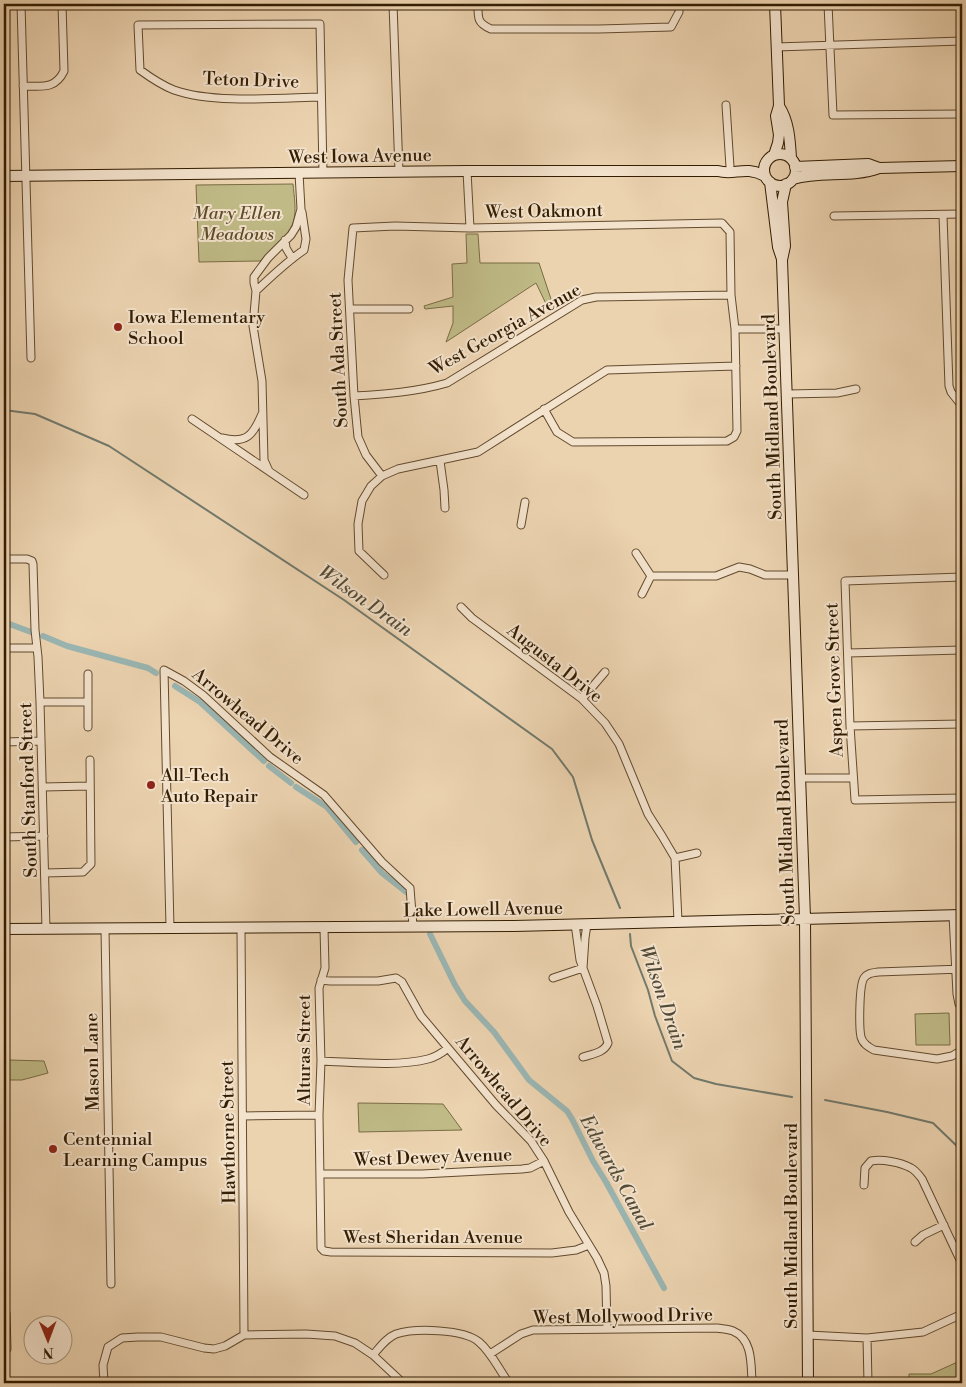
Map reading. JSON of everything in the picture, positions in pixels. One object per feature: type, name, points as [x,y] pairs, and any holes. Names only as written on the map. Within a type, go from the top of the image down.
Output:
[{"type":"main road","points":[[775,4],[779,106],[776,116],[779,135],[778,143],[764,167],[767,179],[780,186],[805,175],[868,172],[879,168],[962,166]]},
{"type":"main road","points":[[779,106],[784,114],[790,140],[793,163],[790,181]]},
{"type":"main road","points":[[770,159],[784,154],[793,163],[868,164],[879,168]]},
{"type":"main road","name":"West Iowa Avenue","points":[[718,171],[724,167],[770,159]]},
{"type":"main road","name":"West Iowa Avenue","points":[[4,176],[467,171],[718,171],[724,173],[746,170],[756,171],[767,179]]},
{"type":"main road","name":"South Midland Boulevard","points":[[767,179],[778,247],[782,260]]},
{"type":"main road","name":"South Midland Boulevard","points":[[790,181],[782,202],[785,246],[782,260],[805,918],[808,1383]]},
{"type":"main road","name":"Lake Lowell Avenue","points":[[4,929],[324,928],[959,915]]},
{"type":"street","points":[[20,4],[31,358]]},
{"type":"street","points":[[23,86],[50,86],[60,80],[64,72],[62,4]]},
{"type":"street","points":[[393,4],[399,172]]},
{"type":"street","points":[[478,4],[478,19],[483,26],[491,29],[599,29],[671,27],[679,12],[679,4]]},
{"type":"street","points":[[828,4],[833,115],[962,114]]},
{"type":"street","name":"Teton Drive","points":[[320,24],[321,97],[212,97],[175,90],[156,82],[140,70],[138,25],[320,24]]},
{"type":"street","points":[[776,47],[962,41]]},
{"type":"street","points":[[321,97],[323,173]]},
{"type":"street","points":[[726,105],[730,167]]},
{"type":"street","points":[[467,171],[470,228]]},
{"type":"street","points":[[256,291],[272,274],[306,247],[299,173]]},
{"type":"street","points":[[269,471],[264,460],[262,381],[254,326],[256,291],[254,277],[268,258],[296,227],[301,209]]},
{"type":"street","points":[[834,216],[962,214]]},
{"type":"street","points":[[943,215],[949,386],[951,392],[962,406]]},
{"type":"street","name":"West Oakmont","points":[[352,242],[353,228],[395,226],[470,228],[722,223],[730,232],[731,247],[730,295],[735,329],[736,366],[737,431],[734,437],[727,441],[573,442],[557,432],[544,409]]},
{"type":"street","points":[[285,240],[286,248],[292,258]]},
{"type":"street","name":"South Ada Street","points":[[352,242],[348,280],[358,437],[366,455],[382,476]]},
{"type":"street","name":"West Georgia Avenue","points":[[354,396],[400,393],[447,383],[582,300],[596,297],[730,295]]},
{"type":"street","points":[[350,309],[409,309]]},
{"type":"street","points":[[735,329],[785,329]]},
{"type":"street","points":[[384,575],[359,551],[358,524],[362,501],[371,486],[382,476],[398,469],[478,452],[606,370],[736,366]]},
{"type":"street","points":[[788,394],[837,392],[856,389]]},
{"type":"street","points":[[217,437],[243,440],[254,430],[263,410]]},
{"type":"street","points":[[192,419],[304,495]]},
{"type":"street","points":[[440,461],[445,508]]},
{"type":"street","points":[[521,524],[525,502]]},
{"type":"street","points":[[636,553],[650,576]]},
{"type":"street","name":"South Stanford Street","points":[[4,559],[27,559],[32,561],[42,741],[46,929]]},
{"type":"street","points":[[650,576],[716,576],[739,568],[750,569],[766,575],[793,574]]},
{"type":"street","points":[[642,594],[650,576]]},
{"type":"street","name":"Aspen Grove Street","points":[[962,577],[845,581],[850,726],[855,800],[962,798]]},
{"type":"street","name":"Augusta Drive","points":[[461,607],[472,618],[582,698],[605,723],[619,744],[648,814],[674,858],[678,921]]},
{"type":"street","points":[[4,648],[37,648]]},
{"type":"street","points":[[848,653],[962,650]]},
{"type":"street","name":"Arrowhead Drive","points":[[170,928],[164,670],[184,681],[203,695],[270,757],[316,789],[333,804],[382,862],[410,888],[413,926]]},
{"type":"street","points":[[582,698],[605,672]]},
{"type":"street","points":[[88,674],[88,727]]},
{"type":"street","points":[[40,702],[88,702]]},
{"type":"street","points":[[850,726],[962,724]]},
{"type":"street","points":[[4,742],[42,741]]},
{"type":"street","points":[[45,873],[83,872],[91,864],[90,760]]},
{"type":"street","name":"Aspen Grove Street","points":[[800,778],[854,778]]},
{"type":"street","points":[[43,787],[90,786]]},
{"type":"street","points":[[4,837],[44,836]]},
{"type":"street","points":[[674,858],[697,853]]},
{"type":"street","points":[[959,915],[957,994],[962,1009]]},
{"type":"street","points":[[575,924],[580,960],[597,1006],[608,1044],[602,1051],[583,1057]]},
{"type":"street","points":[[583,968],[587,924]]},
{"type":"street","name":"Alturas Street","points":[[320,1174],[319,1116],[321,1061],[319,988],[325,968],[324,928]]},
{"type":"street","name":"Mason Lane","points":[[105,929],[111,1284]]},
{"type":"street","name":"Hawthorne Street","points":[[241,929],[244,1335]]},
{"type":"street","points":[[553,978],[583,968]]},
{"type":"street","points":[[959,969],[870,973],[864,977],[860,989],[861,1036],[868,1047],[874,1050],[936,1059],[952,1056],[962,1050]]},
{"type":"street","name":"Arrowhead Drive","points":[[321,980],[367,981],[396,978],[402,982],[421,1016],[496,1105],[532,1141],[544,1161],[569,1212],[598,1258],[604,1273],[607,1329]]},
{"type":"street","points":[[321,1061],[408,1062],[427,1060],[438,1056],[448,1048]]},
{"type":"street","points":[[243,1116],[319,1116]]},
{"type":"street","points":[[864,1185],[865,1168],[871,1161],[876,1160],[900,1164],[912,1168],[922,1179],[962,1264]]},
{"type":"street","name":"West Dewey Avenue","points":[[320,1174],[422,1174],[522,1169],[530,1168],[544,1161]]},
{"type":"street","name":"West Sheridan Avenue","points":[[320,1174],[321,1248],[324,1251],[567,1252],[589,1245]]},
{"type":"street","points":[[915,1242],[923,1235],[944,1225]]},
{"type":"street","points":[[6,1312],[5,1349],[15,1349]]},
{"type":"street","points":[[808,1335],[867,1338],[923,1332],[962,1314]]},
{"type":"street","name":"West Mollywood Drive","points":[[490,1354],[521,1334],[533,1330],[717,1328],[733,1331],[742,1337],[751,1358],[752,1383]]},
{"type":"street","points":[[373,1355],[384,1341],[396,1334],[431,1331],[467,1334],[479,1342],[490,1354],[509,1383]]},
{"type":"street","points":[[104,1383],[103,1366],[105,1355],[110,1345],[122,1338],[160,1337],[214,1349],[224,1346],[244,1335],[306,1334],[335,1336],[355,1343],[373,1355],[403,1383]]},
{"type":"street","points":[[867,1338],[868,1383]]},
{"type":"green space","name":"Mary Ellen Meadows","points":[[293,184],[295,209],[291,228],[283,239],[260,261],[199,262],[196,185]]},
{"type":"green space","points":[[466,234],[478,234],[480,263],[539,263],[554,308],[549,310],[536,283],[446,342],[453,323],[453,306],[425,309],[424,306],[453,297],[452,264],[467,263]]},
{"type":"green space","points":[[949,1013],[950,1045],[916,1045],[915,1014]]},
{"type":"green space","points":[[9,1060],[44,1061],[48,1073],[22,1080],[9,1080]]},
{"type":"green space","points":[[358,1103],[443,1104],[462,1130],[359,1132]]},
{"type":"green space","points":[[962,1360],[962,1383],[909,1383],[909,1374],[931,1374]]},
{"type":"waterway","name":"Wilson Drain","points":[[4,410],[35,414],[109,446],[344,600],[552,749],[573,777],[592,840],[620,908]]},
{"type":"waterway","name":"Edwards Canal","points":[[4,622],[31,632]]},
{"type":"waterway","name":"Edwards Canal","points":[[43,636],[67,646],[148,668],[156,673]]},
{"type":"waterway","name":"Edwards Canal","points":[[175,686],[200,702],[264,761]]},
{"type":"waterway","name":"Edwards Canal","points":[[269,766],[291,783]]},
{"type":"waterway","name":"Edwards Canal","points":[[296,787],[327,807],[356,842]]},
{"type":"waterway","name":"Edwards Canal","points":[[362,850],[382,873],[406,892]]},
{"type":"waterway","name":"Edwards Canal","points":[[418,909],[421,915]]},
{"type":"waterway","name":"Edwards Canal","points":[[430,934],[465,1001],[494,1032],[529,1080],[567,1111],[664,1288]]},
{"type":"waterway","name":"Wilson Drain","points":[[630,934],[631,946],[672,1061],[694,1078],[716,1084],[792,1097]]},
{"type":"waterway","name":"Wilson Drain","points":[[825,1100],[933,1123],[962,1151]]},
{"type":"place","name":"Iowa Elementary School","points":[[118,327]]},
{"type":"place","name":"All-Tech Auto Repair","points":[[151,785]]},
{"type":"place","name":"Centennial Learning Campus","points":[[53,1149]]}]
